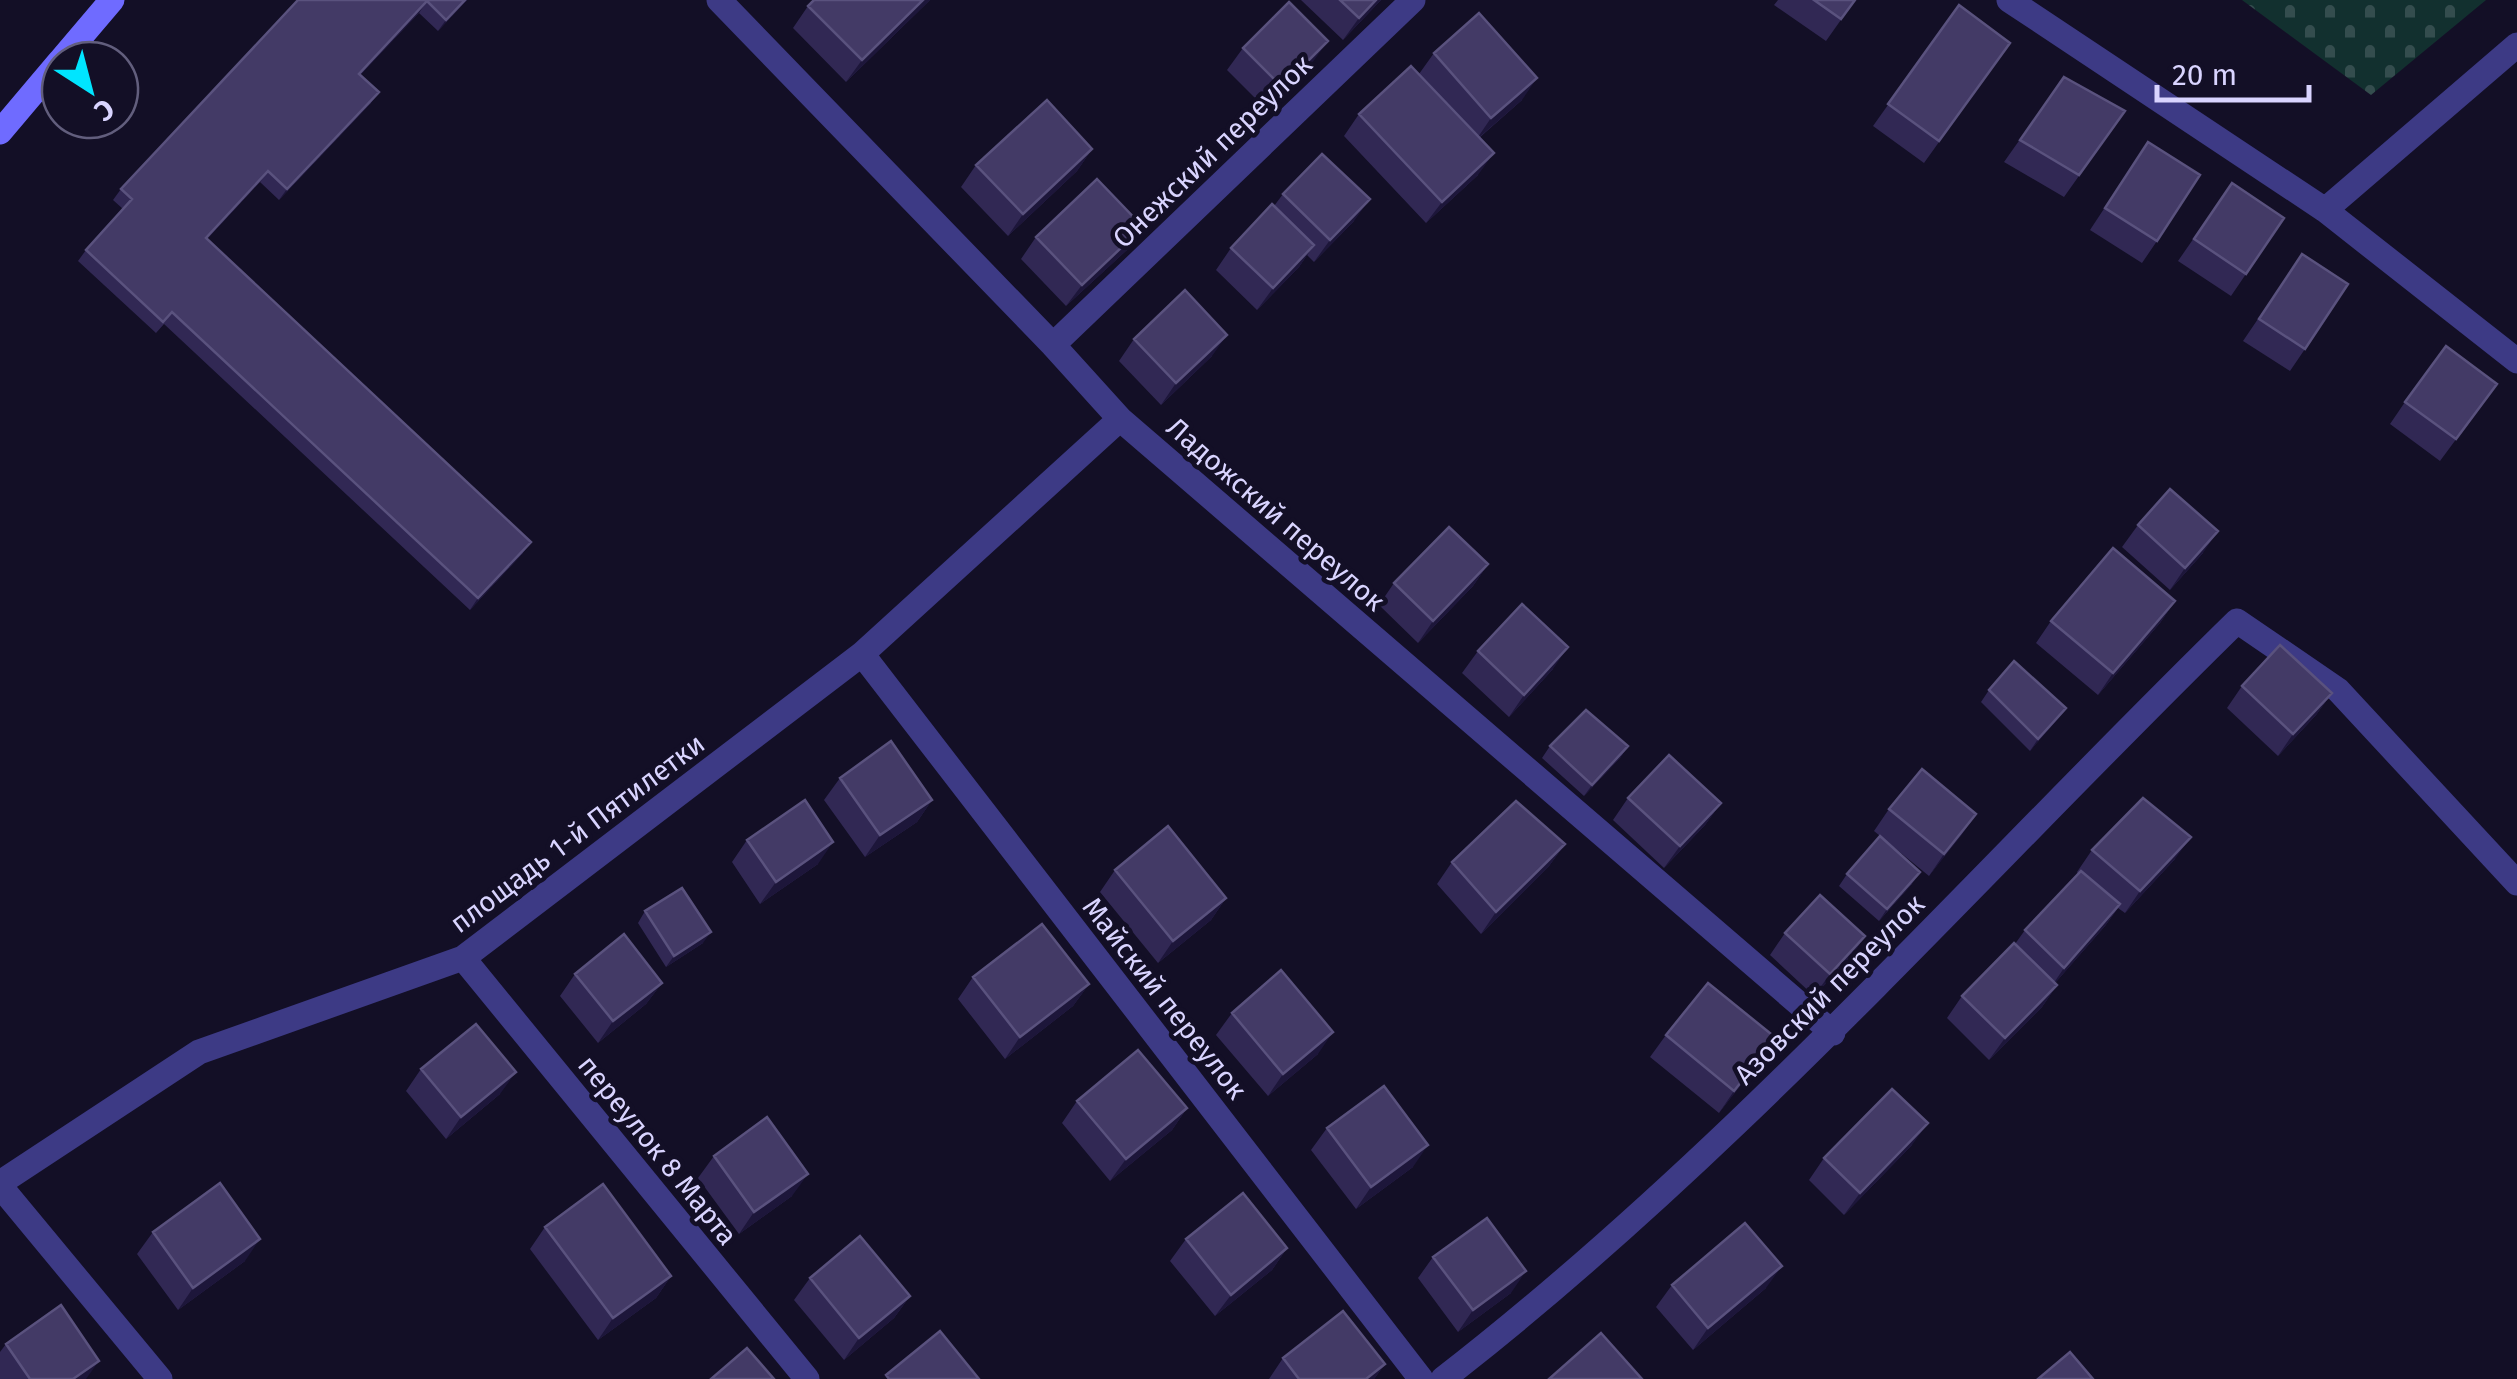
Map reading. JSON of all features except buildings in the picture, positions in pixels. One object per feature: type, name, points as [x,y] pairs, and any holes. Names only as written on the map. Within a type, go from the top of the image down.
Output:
[{"type":"main road","points":[[77,40],[112,0]]},
{"type":"main road","points":[[0,132],[40,84]]},
{"type":"street","name":"Ладожский переулок","points":[[719,0],[1120,419],[1833,1033]]},
{"type":"street","name":"Онежский переулок","points":[[1053,345],[1413,0]]},
{"type":"street","points":[[2009,0],[2326,210],[2517,361]]},
{"type":"street","points":[[2326,210],[2517,45]]},
{"type":"street","name":"площадь 1-й Пятилетки","points":[[0,1185],[199,1052],[463,958],[862,654],[1120,419]]},
{"type":"street","name":"Азовский переулок","points":[[1444,1379],[1537,1306],[1833,1033],[2088,767],[2237,620],[2338,690],[2517,884]]},
{"type":"street","name":"Майский переулок","points":[[862,654],[1421,1379]]},
{"type":"street","name":"переулок 8 Марта","points":[[463,958],[808,1379]]},
{"type":"street","points":[[0,1185],[160,1379]]},
{"type":"green space","points":[[2242,0],[2486,0],[2371,95]]}]
